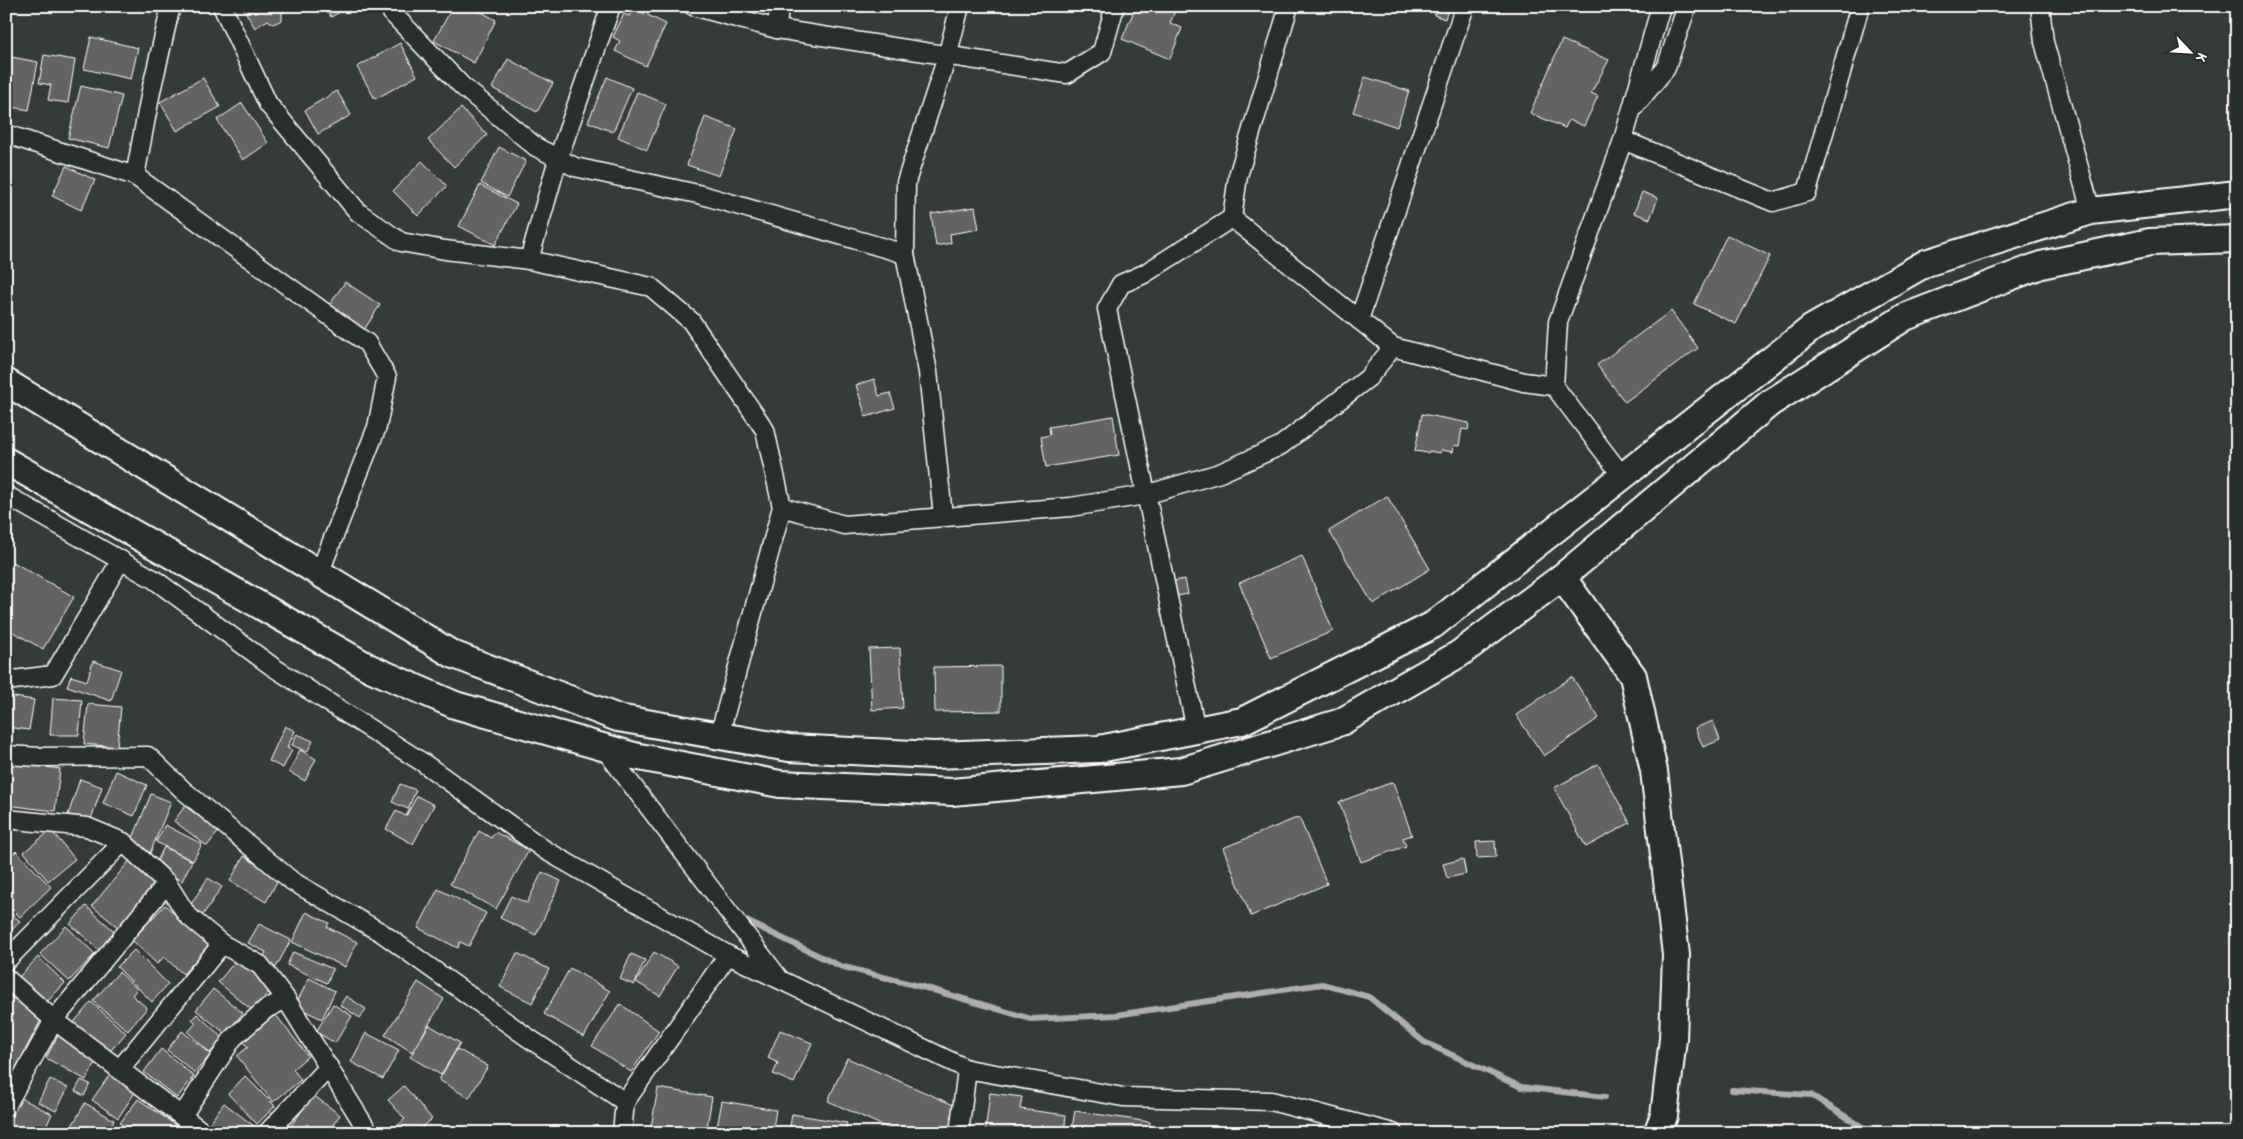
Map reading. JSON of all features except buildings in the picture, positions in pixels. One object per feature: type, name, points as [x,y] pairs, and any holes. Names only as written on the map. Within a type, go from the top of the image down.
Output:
[{"type":"main road","points":[[6,382],[452,654],[618,718],[789,748],[934,754],[1100,749],[1242,721],[1433,625],[1812,328],[1926,263],[2091,211],[2237,194]]},
{"type":"main road","points":[[6,461],[370,668],[455,705],[634,756],[780,784],[952,792],[1181,771],[1341,722],[1459,654],[1562,577],[1770,403],[1905,316],[2041,265],[2150,242],[2237,239]]},
{"type":"main road","points":[[1562,577],[1633,676],[1654,771],[1676,955],[1674,1039],[1664,1116],[1657,1133]]},
{"type":"street","points":[[135,176],[151,91],[171,6]]},
{"type":"street","points":[[222,6],[268,104],[358,212],[401,242],[444,250],[529,260],[650,287],[691,321],[765,430],[782,507],[719,736]]},
{"type":"street","points":[[390,6],[392,13],[462,86],[536,147],[558,159],[575,167],[702,195],[905,254]]},
{"type":"street","points":[[529,260],[558,159],[612,6]]},
{"type":"street","points":[[693,6],[777,30],[1067,74],[1102,52],[1115,6]]},
{"type":"street","points":[[777,30],[779,6]]},
{"type":"street","points":[[943,516],[928,372],[905,254],[906,182],[946,57],[960,6]]},
{"type":"street","points":[[1196,730],[1107,310],[1120,284],[1144,274],[1232,218],[1238,176],[1289,6]]},
{"type":"street","points":[[1359,320],[1465,6]]},
{"type":"street","points":[[1623,477],[1554,386],[1558,322],[1622,140],[1661,6]]},
{"type":"street","points":[[1631,112],[1666,68],[1687,6]]},
{"type":"street","points":[[1622,140],[1773,202],[1807,192],[1860,6]]},
{"type":"street","points":[[2040,6],[2044,42],[2091,211]]},
{"type":"street","points":[[6,134],[135,176],[367,343],[387,377],[377,427],[319,574]]},
{"type":"street","points":[[1232,218],[1393,347],[1524,382],[1554,386]]},
{"type":"street","points":[[782,507],[844,525],[1071,507],[1145,495],[1220,473],[1280,446],[1368,378],[1393,347]]},
{"type":"street","points":[[6,496],[155,580],[273,667],[422,762],[545,850],[728,955],[967,1069],[1123,1097],[1272,1101],[1393,1133]]},
{"type":"street","points":[[6,681],[53,675],[120,560]]},
{"type":"street","points":[[603,747],[779,979]]},
{"type":"street","points":[[6,755],[40,757],[148,756],[183,790],[292,881],[382,932],[527,1036],[625,1102]]},
{"type":"street","points":[[6,819],[87,827],[123,842],[167,883],[187,914],[222,944],[260,965],[286,999],[369,1133]]},
{"type":"street","points":[[6,961],[123,842]]},
{"type":"street","points":[[6,1106],[54,1020],[167,883]]},
{"type":"street","points":[[119,1070],[222,944]]},
{"type":"street","points":[[622,1133],[625,1102],[728,955]]},
{"type":"street","points":[[6,978],[54,1020],[204,1133]]},
{"type":"street","points":[[182,1116],[233,1038],[266,1009],[286,999]]},
{"type":"street","points":[[267,1133],[329,1066]]},
{"type":"street","points":[[959,1133],[967,1069]]},
{"type":"waterway","points":[[740,918],[840,966],[930,989],[1031,1019],[1116,1015],[1322,984],[1369,997],[1424,1042],[1521,1087],[1605,1097]]},
{"type":"waterway","points":[[1732,1090],[1811,1095],[1872,1133]]}]
